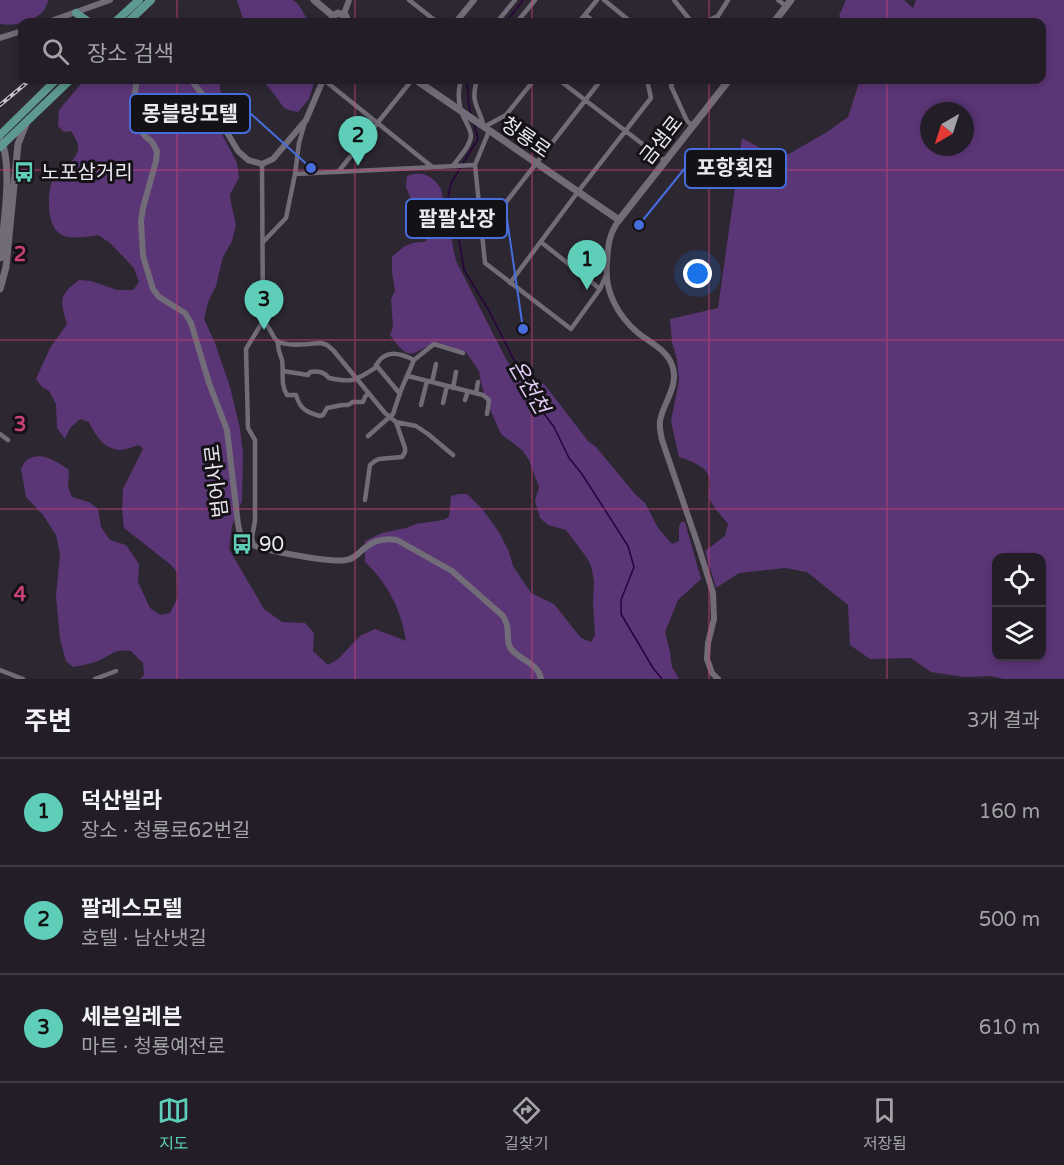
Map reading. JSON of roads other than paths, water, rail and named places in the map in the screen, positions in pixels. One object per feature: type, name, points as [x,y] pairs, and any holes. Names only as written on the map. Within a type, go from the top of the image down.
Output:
[{"type":"main road","points":[[119,18],[139,0]]},
{"type":"main road","points":[[132,18],[151,0]]},
{"type":"main road","points":[[314,0],[331,18]]},
{"type":"main road","points":[[777,18],[789,3]]},
{"type":"main road","points":[[76,13],[83,18]]},
{"type":"main road","points":[[333,18],[338,14],[344,14],[347,18]]},
{"type":"main road","points":[[1,141],[52,84]]},
{"type":"main road","points":[[1,141],[28,121],[66,84]]},
{"type":"main road","name":"청룡로","points":[[420,84],[619,220]]},
{"type":"main road","name":"금샘로","points":[[619,220],[726,84]]},
{"type":"main road","points":[[0,289],[6,267],[18,144],[28,121]]},
{"type":"main road","points":[[0,258],[8,166],[1,141]]},
{"type":"main road","points":[[0,167],[7,179]]},
{"type":"street","points":[[60,18],[110,0]]},
{"type":"street","points":[[344,14],[350,0]]},
{"type":"street","points":[[409,0],[432,18]]},
{"type":"street","points":[[459,18],[474,0]]},
{"type":"street","points":[[500,18],[515,0]]},
{"type":"street","points":[[520,18],[535,0]]},
{"type":"street","points":[[582,18],[597,0]]},
{"type":"street","points":[[604,0],[626,18]]},
{"type":"street","points":[[674,0],[688,18]]},
{"type":"street","points":[[715,18],[728,0]]},
{"type":"street","points":[[778,0],[789,3]]},
{"type":"street","points":[[585,15],[589,18]]},
{"type":"street","points":[[0,38],[18,32]]},
{"type":"street","name":"범어사로","points":[[136,84],[133,104],[135,118],[138,127],[157,151],[141,221],[143,256],[153,289],[159,297],[185,313],[191,323],[209,383],[227,430],[240,534],[247,543],[254,546]]},
{"type":"street","points":[[194,84],[210,104],[238,151],[248,160],[262,164],[273,159],[306,120]]},
{"type":"street","points":[[262,242],[286,218],[299,143],[321,84]]},
{"type":"street","points":[[328,84],[432,167]]},
{"type":"street","points":[[338,172],[411,84]]},
{"type":"street","points":[[453,166],[471,138],[458,98],[460,84]]},
{"type":"street","points":[[476,84],[474,102],[486,129]]},
{"type":"street","points":[[531,84],[506,115],[486,129],[474,165],[485,263],[571,329],[600,289],[606,275]]},
{"type":"street","points":[[564,84],[666,162]]},
{"type":"street","points":[[482,233],[598,84]]},
{"type":"street","points":[[510,283],[651,98],[647,84]]},
{"type":"street","points":[[672,84],[687,121],[693,126]]},
{"type":"street","points":[[262,164],[263,321],[246,349],[248,429],[255,440],[255,521],[252,537],[254,546],[312,557],[346,560],[356,556],[378,540],[397,540],[452,572],[503,616],[508,626],[509,646],[540,672],[541,679]]},
{"type":"street","points":[[295,174],[474,165]]},
{"type":"street","points":[[619,220],[609,240],[606,275],[611,296],[623,318],[660,348],[670,359],[674,372],[673,387],[660,421],[660,430],[713,593],[714,619],[707,659],[712,673],[718,679]]},
{"type":"street","points":[[541,242],[600,289]]},
{"type":"street","points":[[263,321],[274,337],[284,344],[321,343],[327,345],[390,417],[396,422],[416,426],[453,455]]},
{"type":"street","points":[[278,341],[277,347],[282,359],[284,392],[286,395],[296,395],[301,408],[320,416],[331,406],[363,402],[368,393]]},
{"type":"street","points":[[368,436],[395,411],[414,360],[434,344],[463,353]]},
{"type":"street","points":[[283,371],[308,375],[310,372],[318,371],[329,378],[350,382],[375,368],[384,356],[389,354],[398,354],[414,360]]},
{"type":"street","points":[[421,405],[436,364]]},
{"type":"street","points":[[376,365],[400,394]]},
{"type":"street","points":[[443,403],[456,372]]},
{"type":"street","points":[[408,376],[487,397],[489,400],[487,414]]},
{"type":"street","points":[[476,393],[478,382]]},
{"type":"street","points":[[465,400],[468,391]]},
{"type":"street","points":[[366,500],[370,465],[379,459],[402,457],[405,452],[396,422]]},
{"type":"street","points":[[0,434],[8,440]]},
{"type":"street","points":[[0,670],[23,679]]},
{"type":"street","points":[[95,679],[116,671]]},
{"type":"waterway","name":"온천천","points":[[509,18],[523,0]]},
{"type":"waterway","name":"온천천","points":[[467,84],[471,114]]},
{"type":"waterway","name":"온천천","points":[[463,163],[478,139],[474,124]]},
{"type":"waterway","name":"온천천","points":[[461,167],[451,183],[448,197],[464,270],[488,309],[536,403],[554,427],[569,458],[582,474],[628,546],[634,567],[621,600],[621,614],[662,679]]},
{"type":"railway","points":[[0,105],[25,84]]},
{"type":"place","name":"팔레스모텔","points":[[358,166]]},
{"type":"place","name":"몽블랑모텔","points":[[311,168]]},
{"type":"place","name":"노포삼거리","points":[[24,172]]},
{"type":"place","name":"포항횟집","points":[[639,225]]},
{"type":"place","name":"덕산빌라","points":[[587,290]]},
{"type":"place","name":"팔팔산장","points":[[523,329]]},
{"type":"place","name":"세븐일레븐","points":[[264,330]]},
{"type":"place","name":"90","points":[[242,544]]}]
